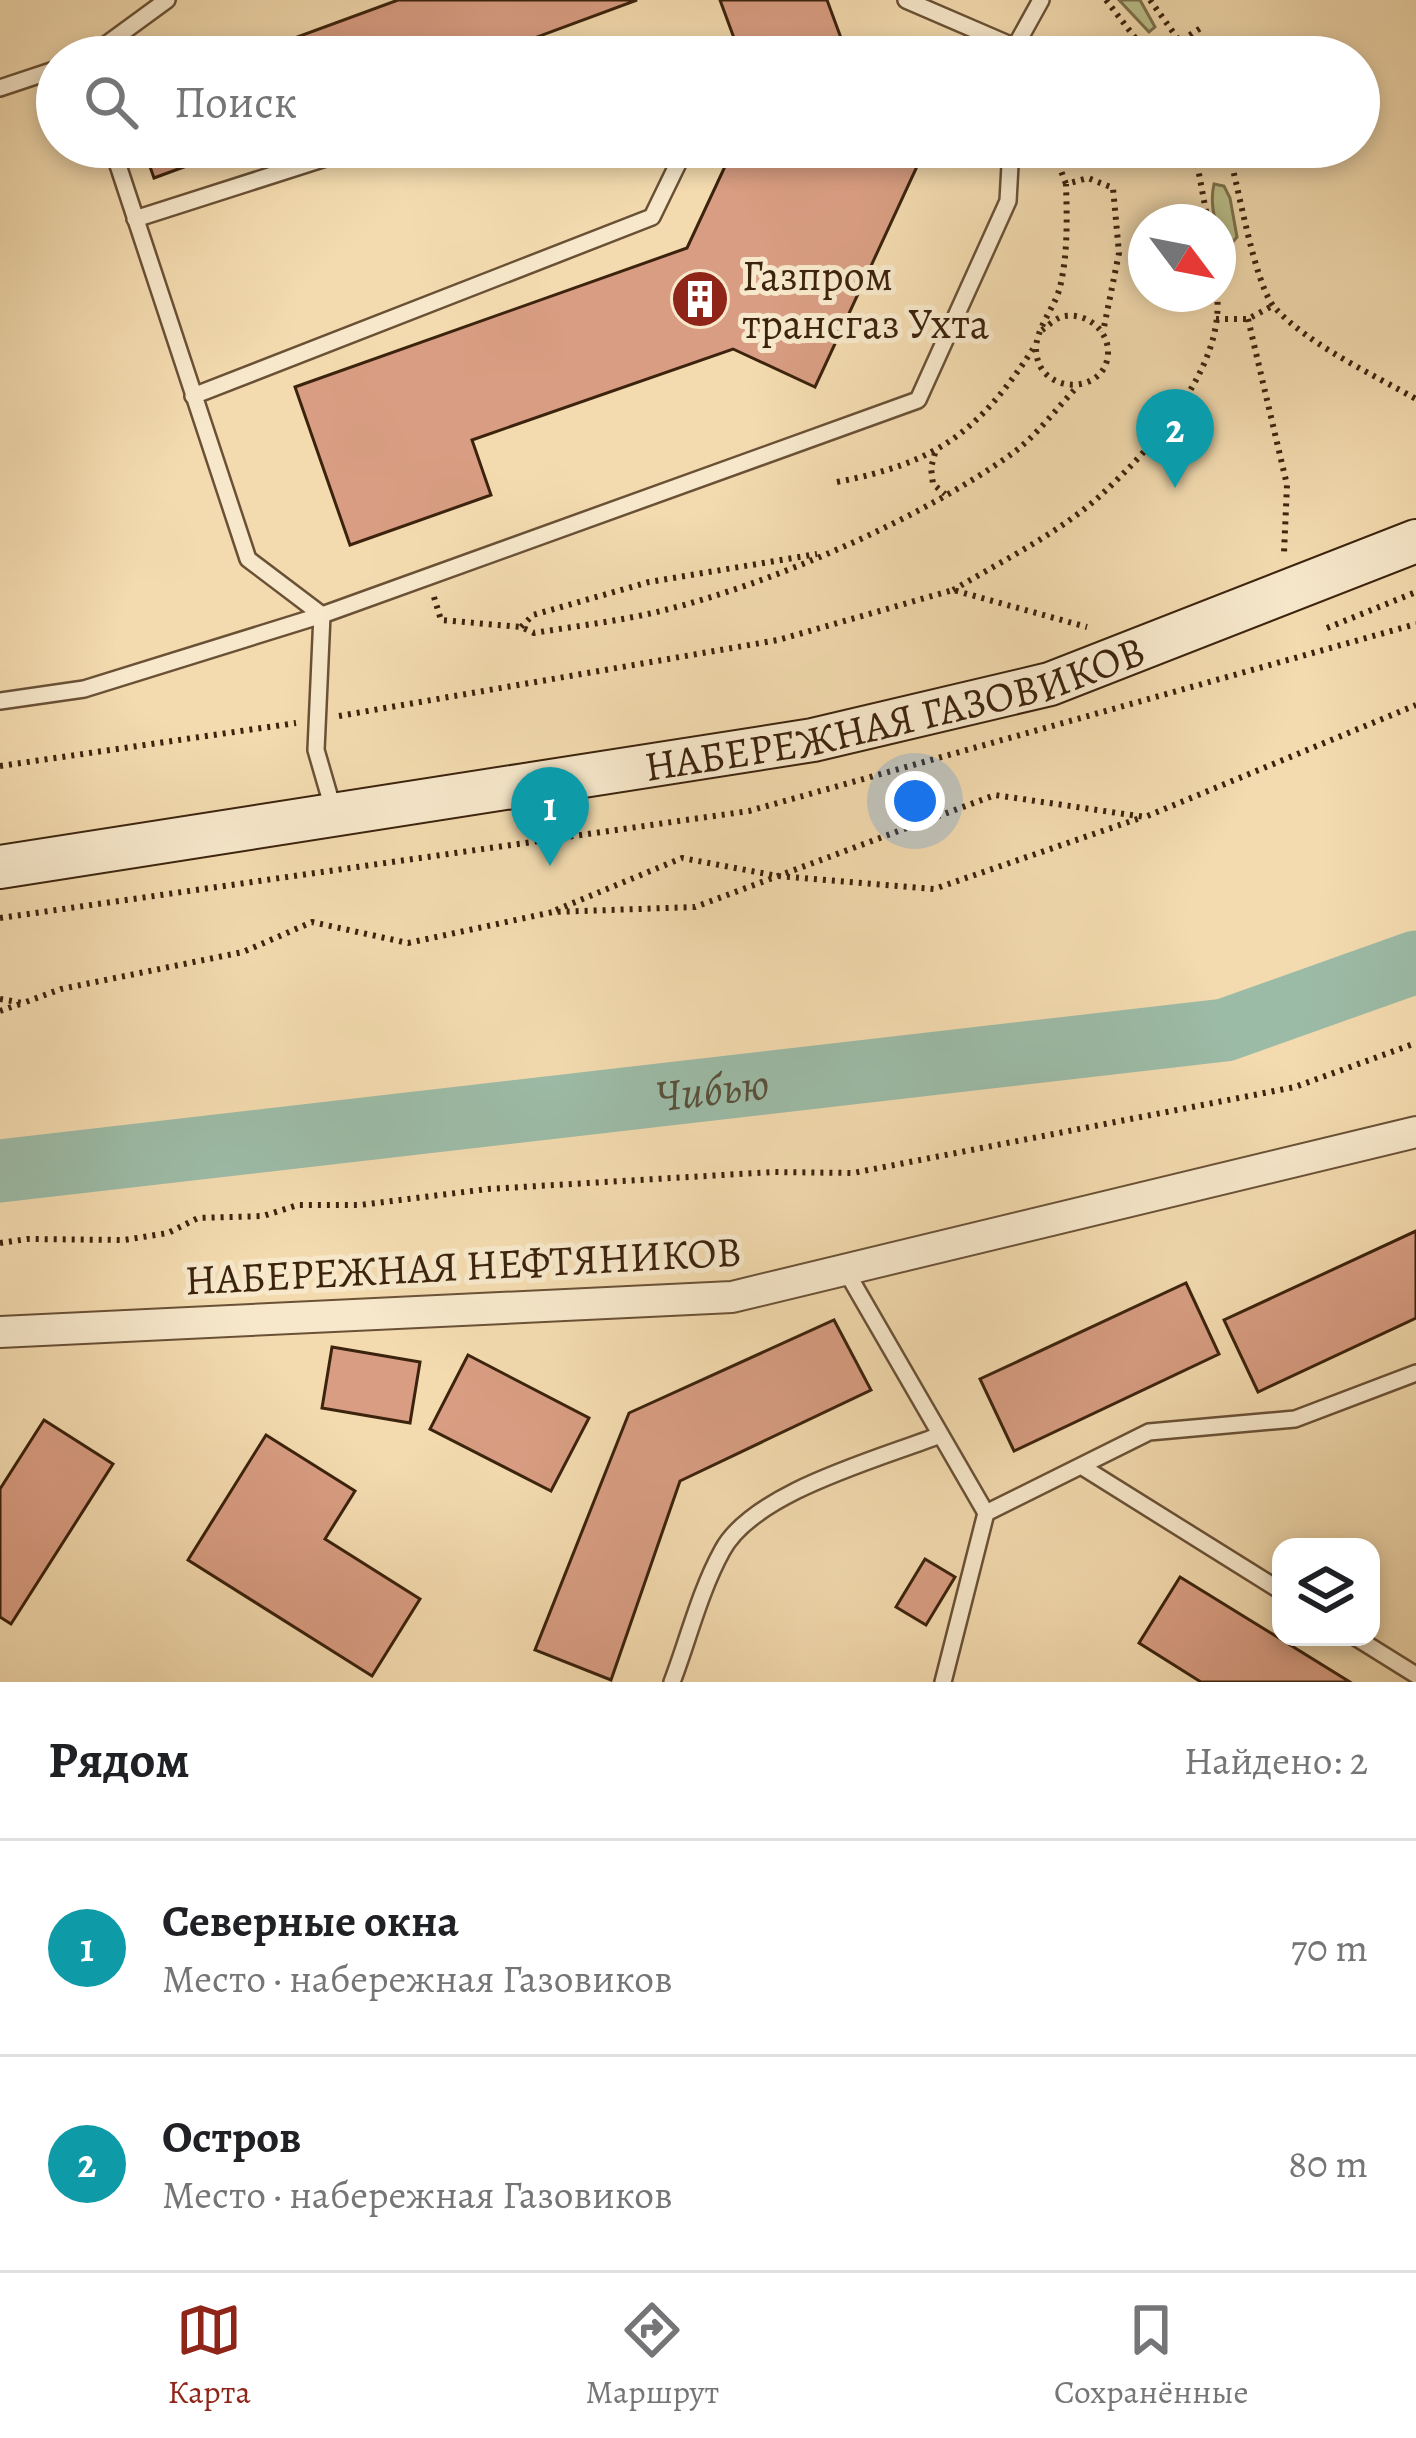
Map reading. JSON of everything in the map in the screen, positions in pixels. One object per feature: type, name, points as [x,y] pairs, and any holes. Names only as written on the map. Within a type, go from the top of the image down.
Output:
[{"type":"main road","name":"НАБЕРЕЖНАЯ ГАЗОВИКОВ","points":[[0,866],[814,740],[1050,684],[1416,541]]},
{"type":"street","name":"НАБЕРЕЖНАЯ НЕФТЯНИКОВ","points":[[0,1332],[732,1297],[1416,1132]]},
{"type":"lane","points":[[117,36],[167,0]]},
{"type":"lane","points":[[906,0],[981,36]]},
{"type":"lane","points":[[1023,36],[1041,0]]},
{"type":"lane","points":[[0,88],[36,76]]},
{"type":"lane","points":[[118,168],[248,559],[322,615]]},
{"type":"lane","points":[[134,219],[294,168]]},
{"type":"lane","points":[[193,396],[652,217],[676,168]]},
{"type":"lane","points":[[0,700],[84,689],[322,615],[918,400],[1008,201],[1010,168]]},
{"type":"lane","points":[[322,615],[316,750],[334,815]]},
{"type":"lane","points":[[846,1270],[986,1513],[943,1682]]},
{"type":"lane","points":[[986,1513],[1150,1432],[1295,1419],[1416,1373]]},
{"type":"lane","points":[[672,1682],[723,1549],[754,1512],[940,1435]]},
{"type":"lane","points":[[1081,1466],[1272,1585]]},
{"type":"lane","points":[[1369,1646],[1416,1675]]},
{"type":"path","points":[[1106,0],[1134,36]]},
{"type":"path","points":[[1150,0],[1179,36]]},
{"type":"path","points":[[1188,36],[1204,26]]},
{"type":"path","points":[[837,482],[885,473],[935,453],[977,421],[1012,380],[1035,346],[1060,290],[1067,232],[1066,184],[1060,168]]},
{"type":"path","points":[[1198,168],[1205,204]]},
{"type":"path","points":[[1232,168],[1240,208],[1272,305],[1328,349],[1416,399]]},
{"type":"path","points":[[428,577],[441,620],[521,627],[534,633],[661,611],[833,552],[1018,450],[1077,387],[1098,376],[1108,355],[1103,332],[1120,253],[1113,188],[1088,178],[1066,184]]},
{"type":"path","points":[[1216,319],[1249,319],[1272,305]]},
{"type":"path","points":[[0,766],[317,720],[778,640],[953,590],[1099,497],[1174,416],[1211,350],[1216,312]]},
{"type":"path","points":[[1042,330],[1061,316],[1073,316],[1085,317],[1103,332]]},
{"type":"path","points":[[1249,319],[1287,485],[1283,575]]},
{"type":"path","points":[[1035,346],[1040,368],[1055,383],[1077,387]]},
{"type":"path","points":[[935,453],[933,484],[945,494]]},
{"type":"path","points":[[521,627],[533,615],[649,582],[833,552]]},
{"type":"path","points":[[953,590],[1087,627]]},
{"type":"path","points":[[1327,628],[1416,592]]},
{"type":"path","points":[[553,912],[682,858],[778,876],[934,890],[1145,817],[1416,705]]},
{"type":"path","points":[[0,1011],[61,989],[243,952],[313,922],[408,943],[553,912],[695,908],[995,795],[1145,817]]},
{"type":"path","points":[[0,999],[23,1003]]},
{"type":"path","points":[[0,1243],[124,1240],[168,1233],[198,1218],[263,1216],[298,1205],[360,1205],[488,1189],[773,1172],[853,1173],[1295,1087],[1416,1043]]},
{"type":"green space","points":[[1119,0],[1140,0],[1155,27],[1149,32]]},
{"type":"green space","points":[[1214,184],[1224,186],[1231,204],[1213,204]]},
{"type":"building","points":[[398,0],[637,0],[540,36],[300,36]]},
{"type":"building","points":[[720,0],[827,0],[840,36],[733,36]]},
{"type":"building","points":[[150,168],[181,168],[154,178]]},
{"type":"building","name":"Газпром трансгаз Ухта","points":[[724,168],[916,168],[815,387],[733,349],[472,440],[491,495],[350,545],[295,387],[687,248]]},
{"type":"building","points":[[1416,1231],[1416,1318],[1258,1392],[1224,1320]]},
{"type":"building","points":[[1186,1283],[1219,1354],[1014,1451],[980,1379]]},
{"type":"building","points":[[834,1320],[871,1390],[680,1481],[611,1680],[535,1650],[629,1413]]},
{"type":"building","points":[[332,1347],[420,1362],[410,1423],[322,1408]]},
{"type":"building","points":[[468,1355],[589,1418],[551,1491],[430,1429]]},
{"type":"building","points":[[44,1420],[113,1464],[11,1624],[0,1617],[0,1489]]},
{"type":"building","points":[[266,1435],[355,1491],[325,1539],[420,1599],[372,1676],[188,1560]]},
{"type":"building","points":[[925,1559],[955,1577],[926,1625],[896,1607]]},
{"type":"building","points":[[1180,1577],[1272,1634],[1272,1646],[1292,1646],[1350,1682],[1201,1682],[1139,1643]]},
{"type":"waterway","name":"Чибью","points":[[0,1171],[1225,1030],[1416,962]]},
{"type":"place","name":"Газпром трансгаз Ухта","points":[[700,299]]},
{"type":"place","name":"Остров","points":[[1175,488]]},
{"type":"place","name":"Северные окна","points":[[550,866]]}]
